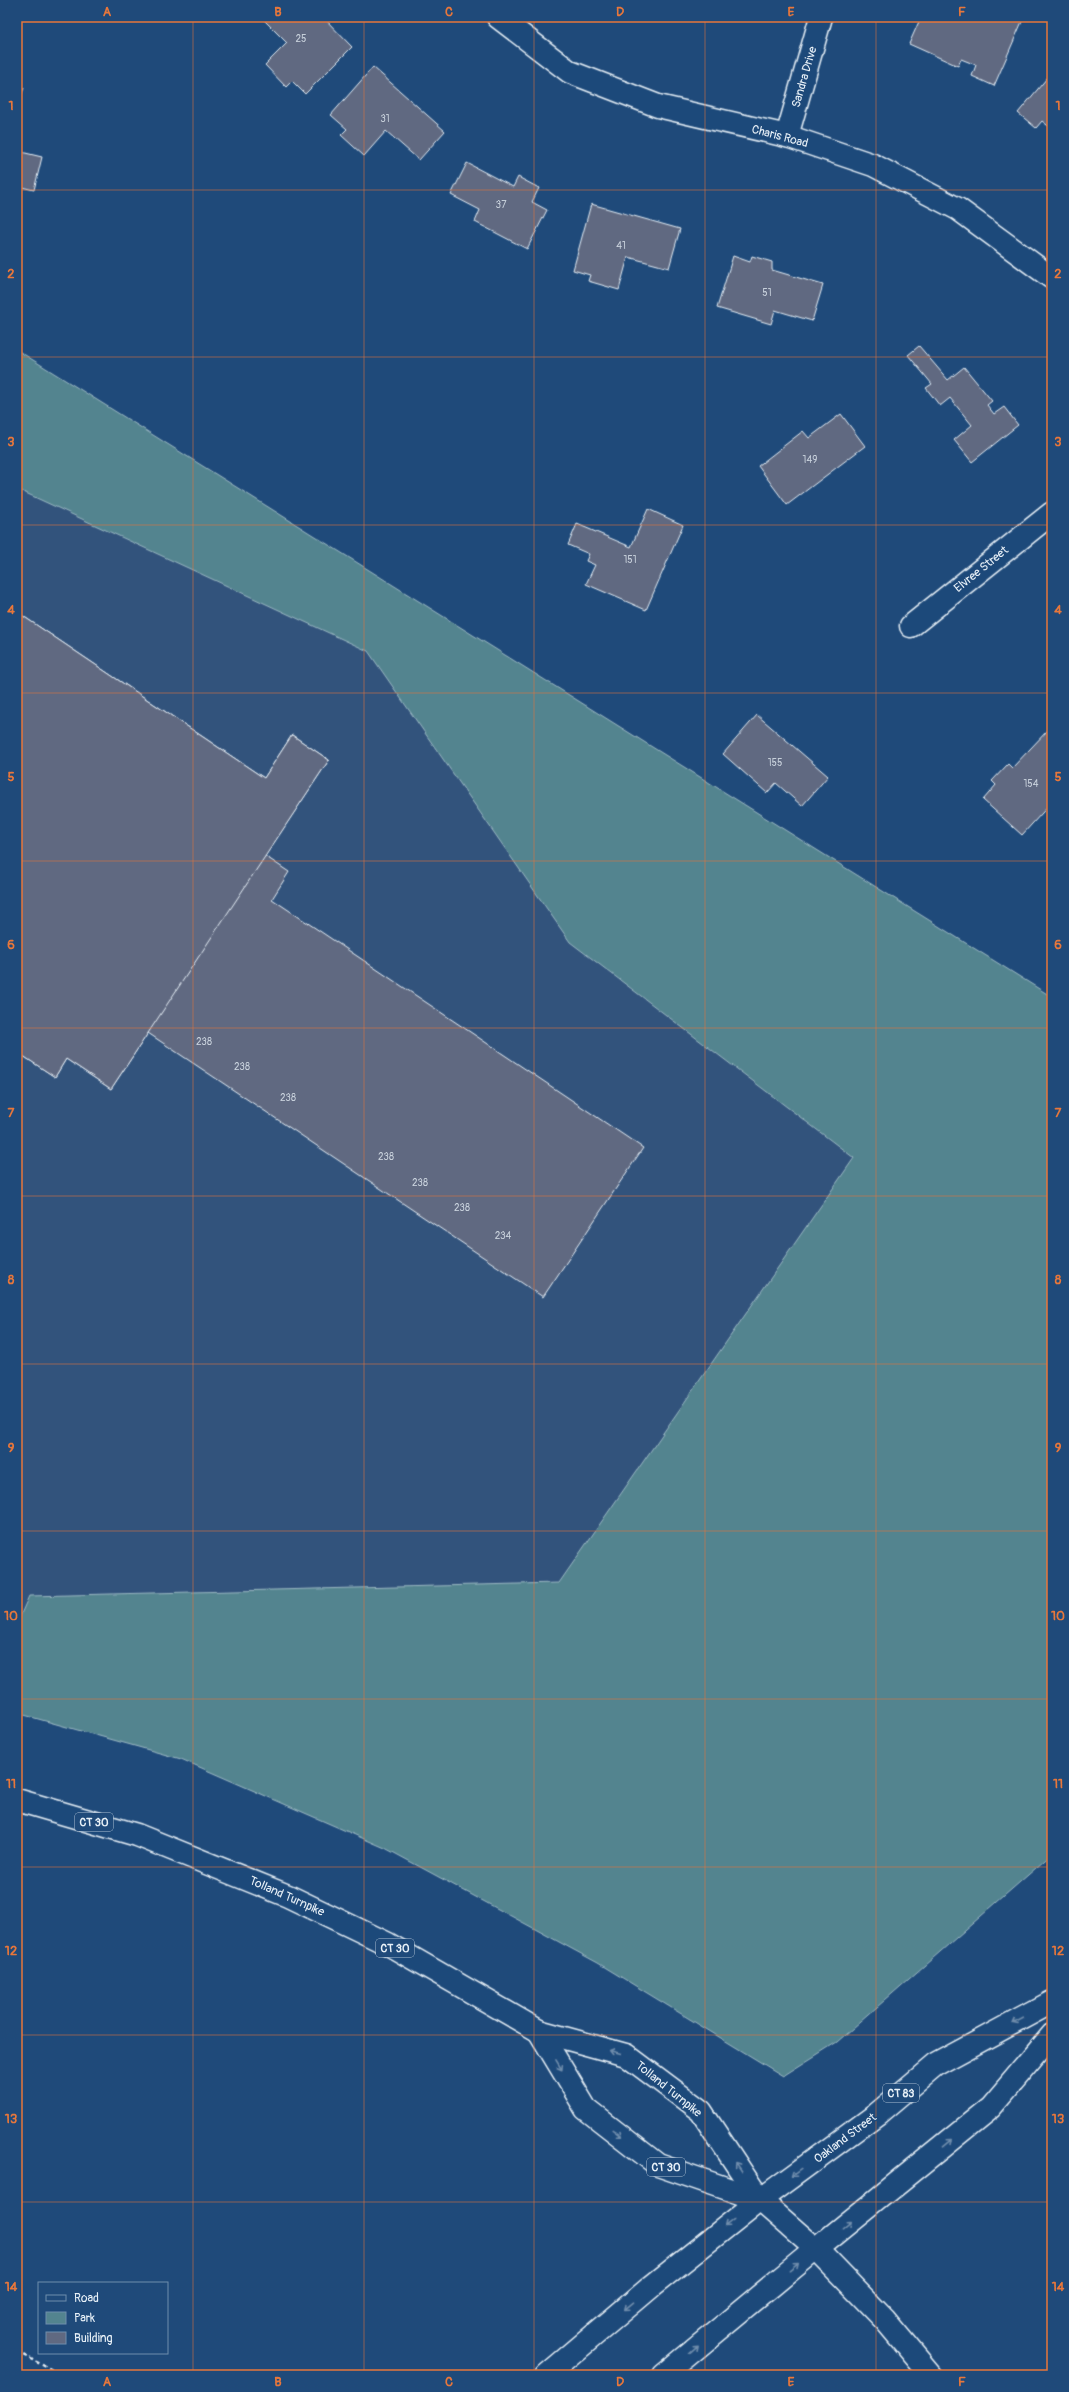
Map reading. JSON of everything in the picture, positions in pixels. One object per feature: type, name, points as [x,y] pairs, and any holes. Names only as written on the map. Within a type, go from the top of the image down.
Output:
[{"type":"main road","name":"Charis Road","points":[[498,17],[570,72],[658,106],[787,136],[873,165],[958,209],[1052,278]]},
{"type":"main road","name":"Sandra Drive","points":[[787,136],[821,17]]},
{"type":"main road","name":"Elvree Street","points":[[911,626],[1052,513]]},
{"type":"main road","name":"Tolland Turnpike","points":[[17,1800],[143,1838],[288,1896],[388,1944],[539,2031],[626,2055],[701,2111],[760,2200],[816,2249],[884,2320],[931,2375]]},
{"type":"main road","name":"Oakland Street","points":[[547,2375],[658,2281],[760,2200],[877,2114],[935,2066],[1052,2002]]},
{"type":"main road","name":"Tolland Turnpike","points":[[539,2031],[586,2109],[658,2165],[760,2200]]},
{"type":"main road","points":[[664,2375],[991,2106],[1052,2035]]},
{"type":"path","points":[[17,2352],[62,2375]]},
{"type":"shaded area","points":[[17,489],[368,651],[570,942],[854,1158],[559,1583],[29,1596],[17,1623]]},
{"type":"green space","points":[[17,350],[1052,997],[1052,1854],[837,2042],[783,2076],[598,1963],[385,1848],[181,1759],[17,1713],[17,1623],[29,1596],[559,1583],[854,1158],[570,942],[368,651],[17,489]]},
{"type":"building","points":[[261,17],[323,17],[352,47],[305,94],[292,81],[286,87],[265,65],[287,43]]},
{"type":"building","points":[[921,17],[1024,17],[994,86],[972,76],[976,65],[961,59],[958,66],[909,44]]},
{"type":"building","points":[[373,67],[445,131],[419,160],[386,131],[364,156],[341,135],[347,129],[331,115]]},
{"type":"building","points":[[1052,72],[1052,129],[1042,121],[1036,128],[1018,113]]},
{"type":"building","points":[[17,86],[24,88],[17,106]]},
{"type":"building","points":[[17,151],[42,157],[34,190],[17,186]]},
{"type":"building","points":[[467,163],[513,187],[518,177],[539,188],[532,202],[547,210],[527,249],[475,222],[480,210],[451,195]]},
{"type":"building","points":[[591,204],[680,229],[669,268],[628,257],[619,290],[588,281],[590,275],[573,270]]},
{"type":"building","points":[[733,256],[750,262],[752,256],[772,262],[772,270],[823,285],[812,321],[775,310],[771,324],[717,308]]},
{"type":"building","points":[[919,346],[948,380],[964,367],[992,401],[987,405],[994,414],[1004,407],[1018,425],[972,462],[954,440],[972,425],[950,398],[940,406],[926,388],[932,384],[908,355]]},
{"type":"building","points":[[841,414],[865,446],[787,505],[758,466],[803,431],[809,438]]},
{"type":"building","points":[[648,509],[683,525],[646,610],[586,584],[595,565],[586,561],[589,554],[568,545],[577,524],[631,547]]},
{"type":"building","points":[[17,612],[264,778],[292,735],[329,760],[265,856],[289,872],[272,899],[643,1148],[543,1297],[148,1033],[111,1089],[66,1059],[55,1077],[17,1052]]},
{"type":"building","points":[[17,612],[264,778],[292,735],[329,760],[111,1089],[66,1059],[55,1077],[17,1052]]},
{"type":"building","points":[[757,715],[828,776],[802,806],[776,783],[767,793],[723,754]]},
{"type":"building","points":[[1048,730],[1052,733],[1052,802],[1022,835],[983,800],[996,785],[992,781],[1008,764],[1012,768]]}]
